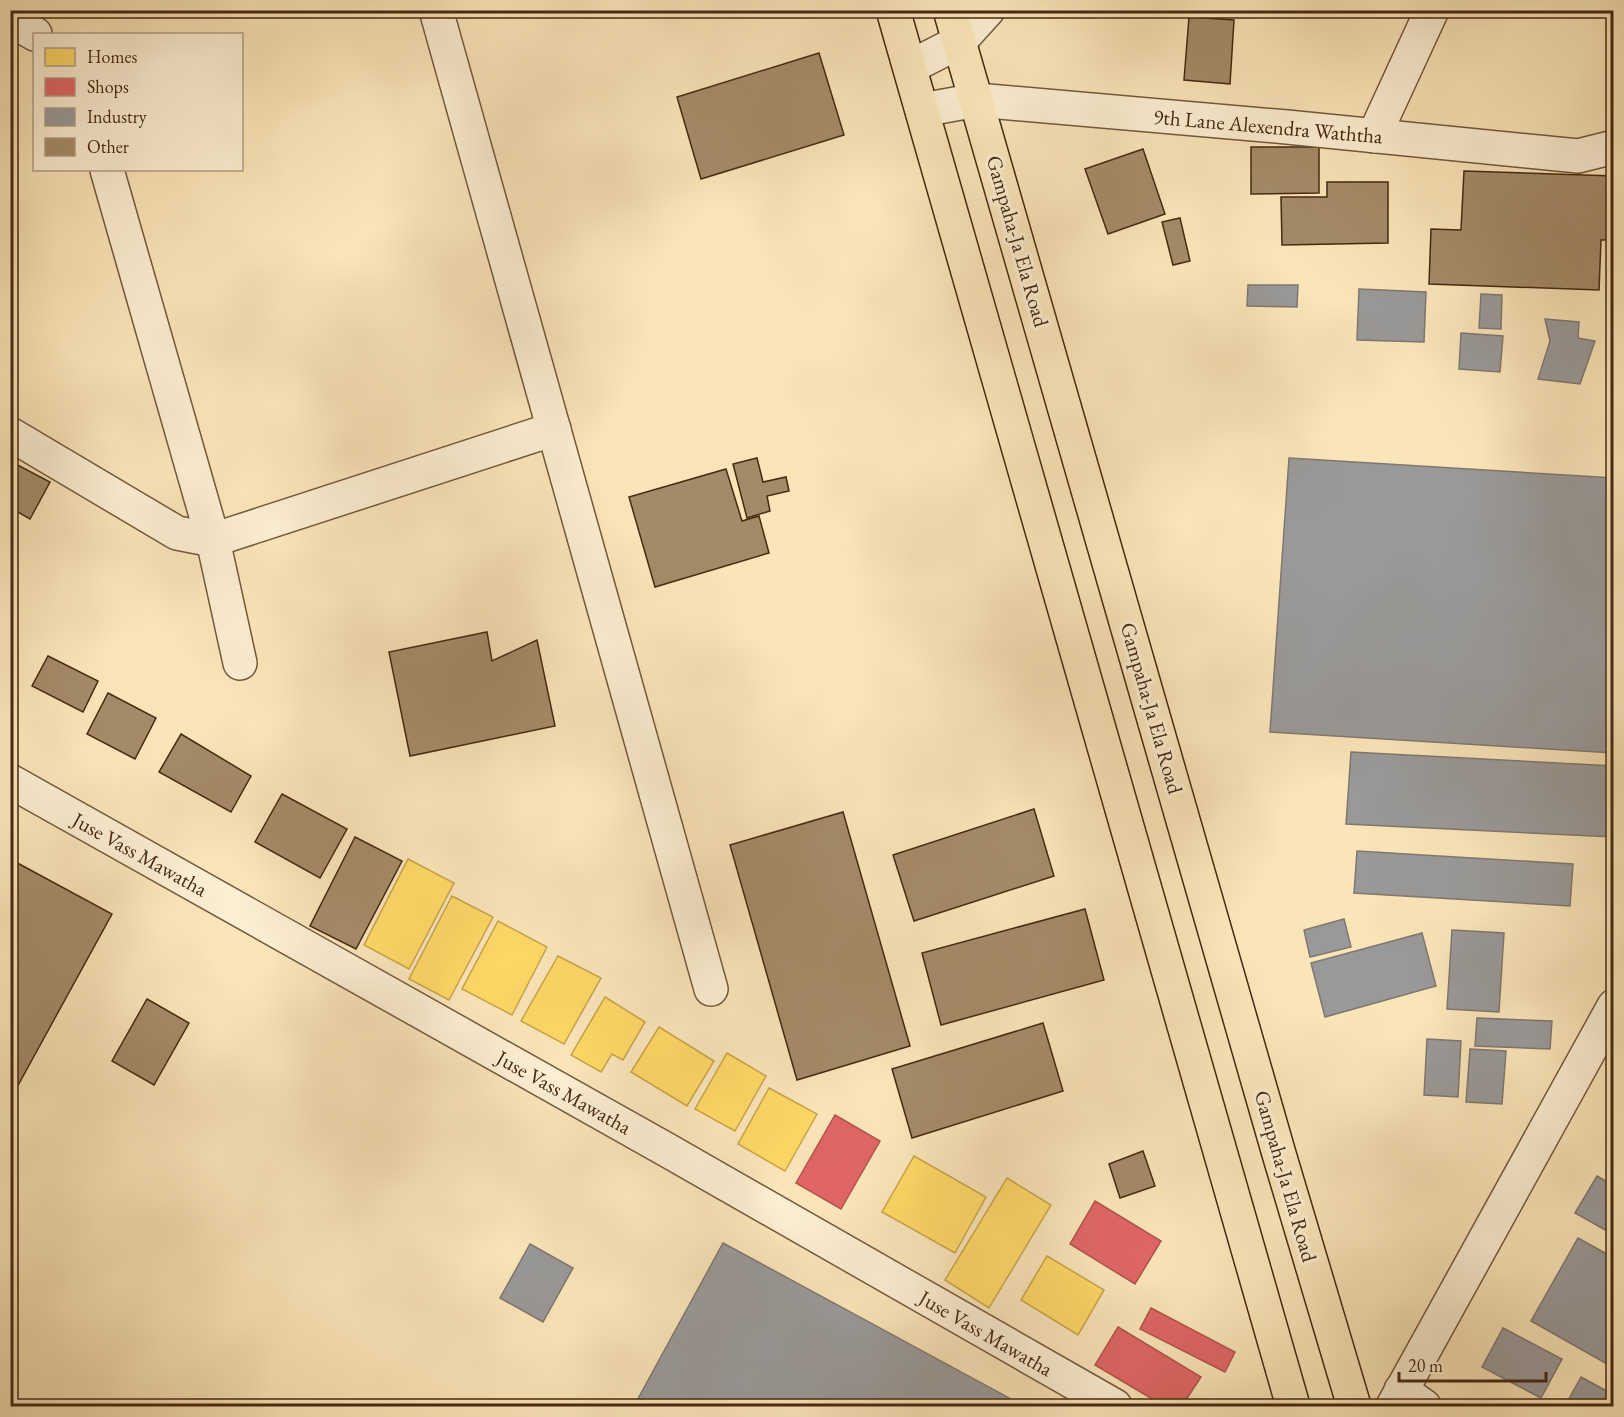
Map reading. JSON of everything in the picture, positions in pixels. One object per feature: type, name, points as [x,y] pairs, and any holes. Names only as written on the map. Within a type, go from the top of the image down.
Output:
[{"type":"highway","points":[[893,10],[1293,1407]]},
{"type":"highway","name":"Gampaha-Ja Ela Road","points":[[950,10],[1354,1407]]},
{"type":"street","points":[[436,10],[711,989]]},
{"type":"street","points":[[910,68],[959,42],[988,10]]},
{"type":"street","points":[[1374,136],[1432,10]]},
{"type":"street","points":[[10,20],[33,33]]},
{"type":"street","name":"9th Lane Alexendra Waththa","points":[[922,110],[977,100],[1578,156],[1614,147]]},
{"type":"street","points":[[107,171],[213,540],[240,663]]},
{"type":"street","points":[[10,434],[177,533],[213,540],[554,429]]},
{"type":"street","name":"Juse Vass Mawatha","points":[[10,781],[667,1150],[1115,1407]]},
{"type":"street","points":[[1406,1401],[1614,1006]]},
{"type":"building: Homes","points":[[408,859],[454,883],[409,969],[364,945]]},
{"type":"building: Homes","points":[[452,896],[493,917],[449,1000],[409,979]]},
{"type":"building: Homes","points":[[498,921],[547,947],[512,1015],[462,989]]},
{"type":"building: Homes","points":[[558,956],[601,978],[564,1044],[521,1021]]},
{"type":"building: Homes","points":[[605,997],[645,1022],[623,1060],[612,1054],[601,1072],[571,1055]]},
{"type":"building: Homes","points":[[659,1027],[714,1061],[687,1106],[631,1072]]},
{"type":"building: Homes","points":[[727,1053],[766,1076],[735,1131],[695,1109]]},
{"type":"building: Homes","points":[[769,1088],[817,1114],[785,1171],[738,1144]]},
{"type":"building: Homes","points":[[914,1156],[986,1197],[955,1253],[882,1212]]},
{"type":"building: Homes","points":[[1007,1178],[1051,1205],[989,1308],[945,1280]]},
{"type":"building: Homes","points":[[1047,1256],[1104,1290],[1078,1335],[1021,1300]]},
{"type":"building: Shops","points":[[835,1115],[880,1141],[841,1209],[796,1183]]},
{"type":"building: Shops","points":[[1095,1201],[1161,1241],[1135,1284],[1070,1244]]},
{"type":"building: Shops","points":[[1151,1308],[1235,1352],[1225,1372],[1140,1329]]},
{"type":"building: Shops","points":[[1118,1327],[1201,1377],[1182,1406],[1164,1406],[1095,1365]]},
{"type":"building: Industry","points":[[1248,285],[1298,285],[1297,307],[1247,306]]},
{"type":"building: Industry","points":[[1359,289],[1426,292],[1424,342],[1357,340]]},
{"type":"building: Industry","points":[[1481,294],[1502,295],[1501,329],[1479,328]]},
{"type":"building: Industry","points":[[1545,319],[1579,322],[1578,338],[1595,341],[1580,384],[1538,379],[1550,341]]},
{"type":"building: Industry","points":[[1461,333],[1503,336],[1500,372],[1459,369]]},
{"type":"building: Industry","points":[[1289,458],[1614,478],[1614,753],[1270,732]]},
{"type":"building: Industry","points":[[1351,752],[1614,766],[1614,837],[1346,824]]},
{"type":"building: Industry","points":[[1357,851],[1573,864],[1570,906],[1354,893]]},
{"type":"building: Industry","points":[[1344,919],[1351,947],[1310,957],[1304,930]]},
{"type":"building: Industry","points":[[1452,930],[1504,933],[1499,1012],[1447,1009]]},
{"type":"building: Industry","points":[[1422,933],[1436,986],[1325,1017],[1311,963]]},
{"type":"building: Industry","points":[[1477,1018],[1552,1021],[1550,1049],[1475,1046]]},
{"type":"building: Industry","points":[[1427,1039],[1461,1041],[1458,1097],[1424,1095]]},
{"type":"building: Industry","points":[[1470,1049],[1506,1051],[1502,1104],[1466,1102]]},
{"type":"building: Industry","points":[[1597,1176],[1614,1186],[1614,1235],[1575,1213]]},
{"type":"building: Industry","points":[[1578,1238],[1614,1258],[1614,1368],[1531,1321]]},
{"type":"building: Industry","points":[[723,1243],[1024,1406],[634,1406]]},
{"type":"building: Industry","points":[[530,1244],[573,1268],[543,1322],[500,1298]]},
{"type":"building: Industry","points":[[1503,1328],[1562,1359],[1541,1398],[1482,1367]]},
{"type":"building: Industry","points":[[1581,1377],[1614,1395],[1614,1406],[1565,1406]]},
{"type":"building: Other","points":[[1189,17],[1234,20],[1230,84],[1184,80]]},
{"type":"building: Other","points":[[819,53],[844,135],[701,179],[677,97]]},
{"type":"building: Other","points":[[1251,147],[1319,147],[1319,193],[1251,194]]},
{"type":"building: Other","points":[[1143,149],[1165,214],[1108,234],[1085,169]]},
{"type":"building: Other","points":[[1464,171],[1614,176],[1614,240],[1601,240],[1599,290],[1429,284],[1431,229],[1461,230]]},
{"type":"building: Other","points":[[1327,182],[1388,182],[1388,243],[1282,245],[1281,197],[1327,197]]},
{"type":"building: Other","points":[[1180,218],[1190,261],[1173,265],[1162,222]]},
{"type":"building: Other","points":[[757,458],[763,482],[786,477],[789,491],[767,496],[770,511],[747,518],[733,464]]},
{"type":"building: Other","points":[[10,461],[50,482],[30,519],[18,512],[10,525]]},
{"type":"building: Other","points":[[726,469],[742,521],[759,516],[769,553],[655,587],[629,497]]},
{"type":"building: Other","points":[[487,632],[492,661],[537,640],[555,726],[410,756],[389,652]]},
{"type":"building: Other","points":[[48,656],[98,681],[83,712],[32,686]]},
{"type":"building: Other","points":[[108,693],[156,718],[135,759],[87,734]]},
{"type":"building: Other","points":[[181,734],[251,776],[231,812],[159,772]]},
{"type":"building: Other","points":[[282,794],[347,829],[320,878],[255,842]]},
{"type":"building: Other","points":[[1034,809],[1054,876],[914,921],[893,855]]},
{"type":"building: Other","points":[[843,812],[910,1046],[797,1080],[730,845]]},
{"type":"building: Other","points":[[355,837],[402,861],[356,949],[310,926]]},
{"type":"building: Other","points":[[10,859],[112,914],[10,1100]]},
{"type":"building: Other","points":[[1085,909],[1104,980],[941,1025],[922,953]]},
{"type":"building: Other","points":[[147,999],[189,1023],[154,1085],[112,1061]]},
{"type":"building: Other","points":[[1043,1023],[1063,1091],[912,1138],[892,1069]]},
{"type":"building: Other","points":[[1143,1151],[1155,1186],[1120,1198],[1109,1164]]}]
